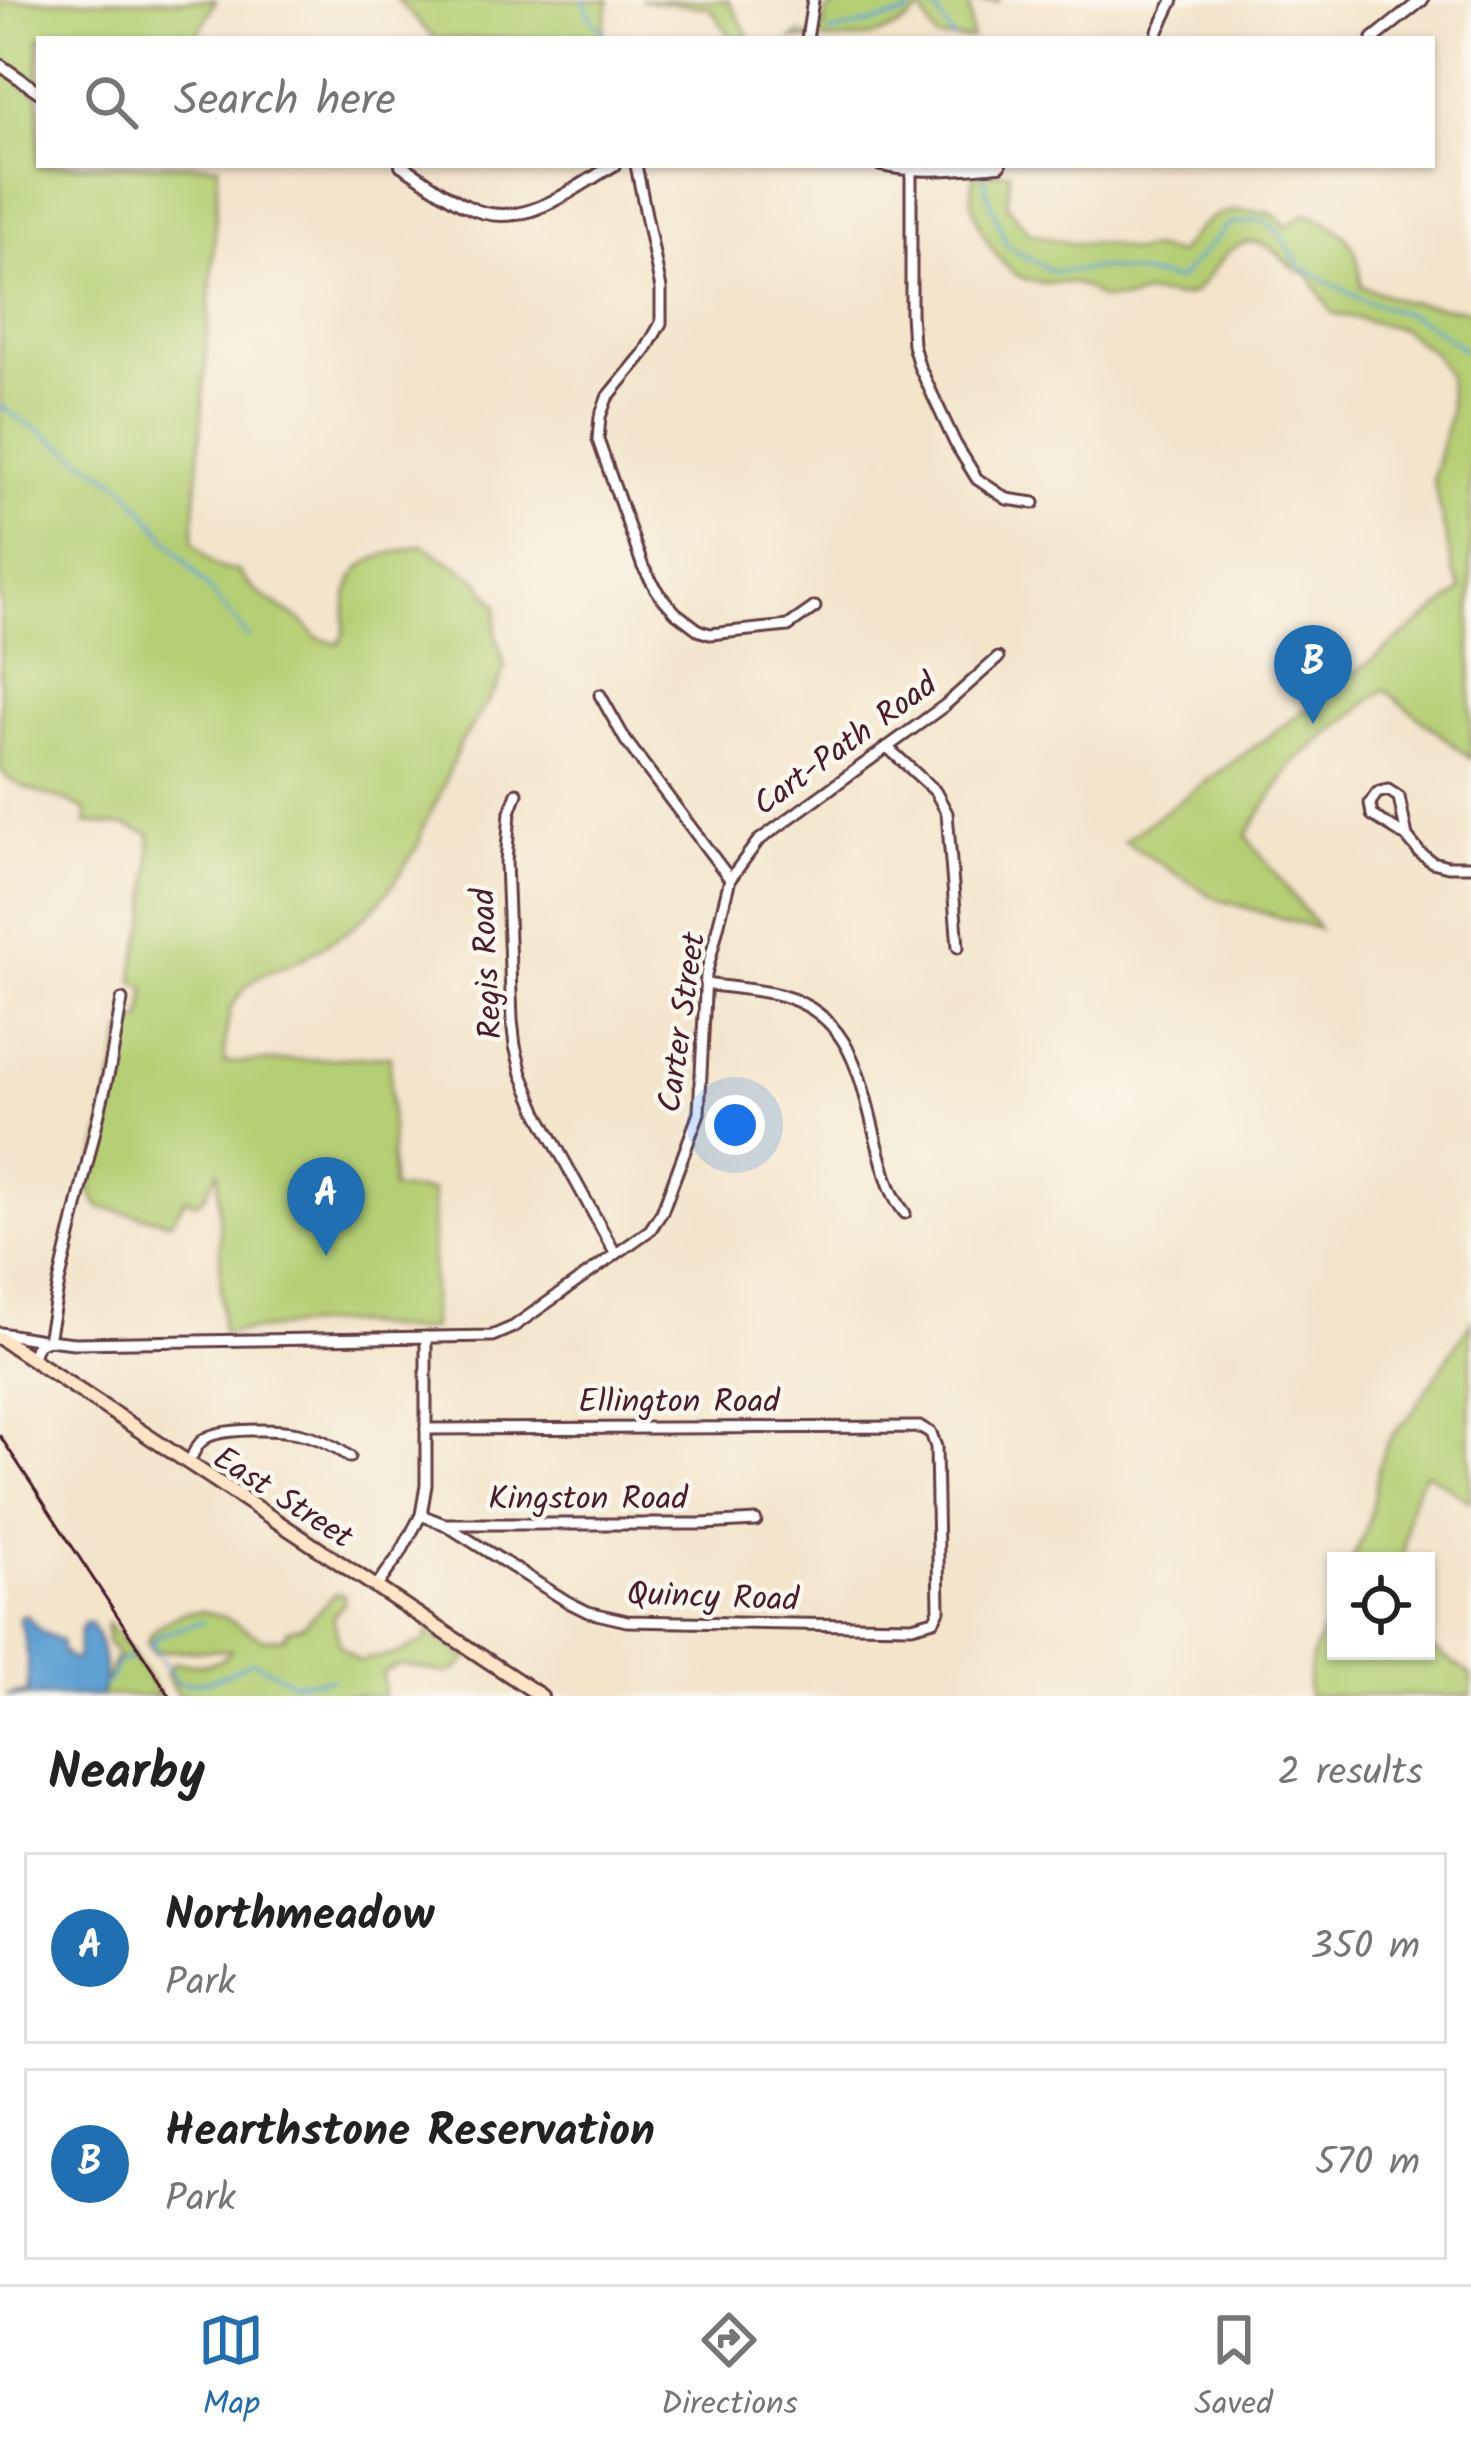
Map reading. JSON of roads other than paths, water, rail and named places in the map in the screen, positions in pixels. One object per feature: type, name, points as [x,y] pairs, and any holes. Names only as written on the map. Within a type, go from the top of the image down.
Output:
[{"type":"main road","name":"East Street","points":[[0,1335],[541,1696]]},
{"type":"street","points":[[807,36],[813,0]]},
{"type":"street","points":[[1157,36],[1173,0]]},
{"type":"street","points":[[1377,36],[1422,0]]},
{"type":"street","points":[[0,65],[36,90]]},
{"type":"street","points":[[406,168],[466,207],[500,216],[548,205],[609,168]]},
{"type":"street","points":[[638,168],[661,289],[661,323],[644,353],[607,398],[598,440],[643,567],[676,613],[710,634],[788,626],[815,608]]},
{"type":"street","points":[[904,168],[933,168]]},
{"type":"street","points":[[911,169],[912,335],[919,366],[970,471],[1007,499],[1034,503]]},
{"type":"street","name":"Cart-Path Road","points":[[730,879],[758,841],[944,706],[998,658]]},
{"type":"street","points":[[600,695],[626,741],[730,879]]},
{"type":"street","points":[[887,747],[943,802],[958,947]]},
{"type":"street","points":[[1407,837],[1399,796],[1388,790],[1377,793],[1370,803],[1372,815],[1407,837],[1420,853],[1432,862],[1471,866]]},
{"type":"street","name":"Regis Road","points":[[517,793],[510,812],[506,862],[515,1046],[538,1113],[616,1253]]},
{"type":"street","name":"Carter Street","points":[[0,1335],[74,1343],[492,1336],[506,1331],[658,1220],[699,1113],[705,984],[730,879]]},
{"type":"street","points":[[705,984],[776,994],[817,1012],[835,1028],[858,1069],[889,1189],[905,1213]]},
{"type":"street","points":[[31,1359],[37,1344],[45,1340],[122,1000]]},
{"type":"street","points":[[376,1587],[421,1515],[426,1485],[426,1337]]},
{"type":"street","name":"Ellington Road","points":[[426,1429],[921,1426],[931,1433],[936,1447],[939,1610],[934,1620]]},
{"type":"street","points":[[188,1464],[201,1441],[230,1432],[293,1432],[336,1446],[350,1456]]},
{"type":"street","name":"Kingston Road","points":[[421,1515],[444,1524],[756,1521]]},
{"type":"street","name":"Quincy Road","points":[[444,1524],[568,1602],[608,1618],[805,1625],[912,1625],[934,1620]]},
{"type":"water","points":[[26,1615],[39,1630],[61,1641],[62,1652],[72,1660],[77,1659],[80,1631],[90,1623],[103,1659],[100,1696],[6,1696],[28,1692],[26,1647],[19,1621]]},
{"type":"waterway","points":[[584,0],[606,36]]},
{"type":"waterway","points":[[829,33],[906,15],[918,0]]},
{"type":"waterway","points":[[922,0],[934,7],[952,36]]},
{"type":"waterway","points":[[985,174],[985,187],[1007,246],[1054,272],[1104,268],[1178,280],[1228,225],[1261,219],[1279,232],[1298,265],[1362,300],[1430,325],[1471,355]]},
{"type":"waterway","points":[[0,406],[123,485],[248,637]]},
{"type":"waterway","points":[[149,1647],[159,1635],[204,1621]]},
{"type":"waterway","points":[[152,1645],[177,1683],[207,1681],[253,1661],[294,1683],[333,1679]]},
{"type":"waterway","points":[[102,1686],[111,1679],[117,1662],[133,1658]]},
{"type":"railway","points":[[0,1436],[170,1696]]},
{"type":"place","name":"Hearthstone Reservation","points":[[1313,724]]},
{"type":"place","name":"Northmeadow","points":[[326,1256]]}]
